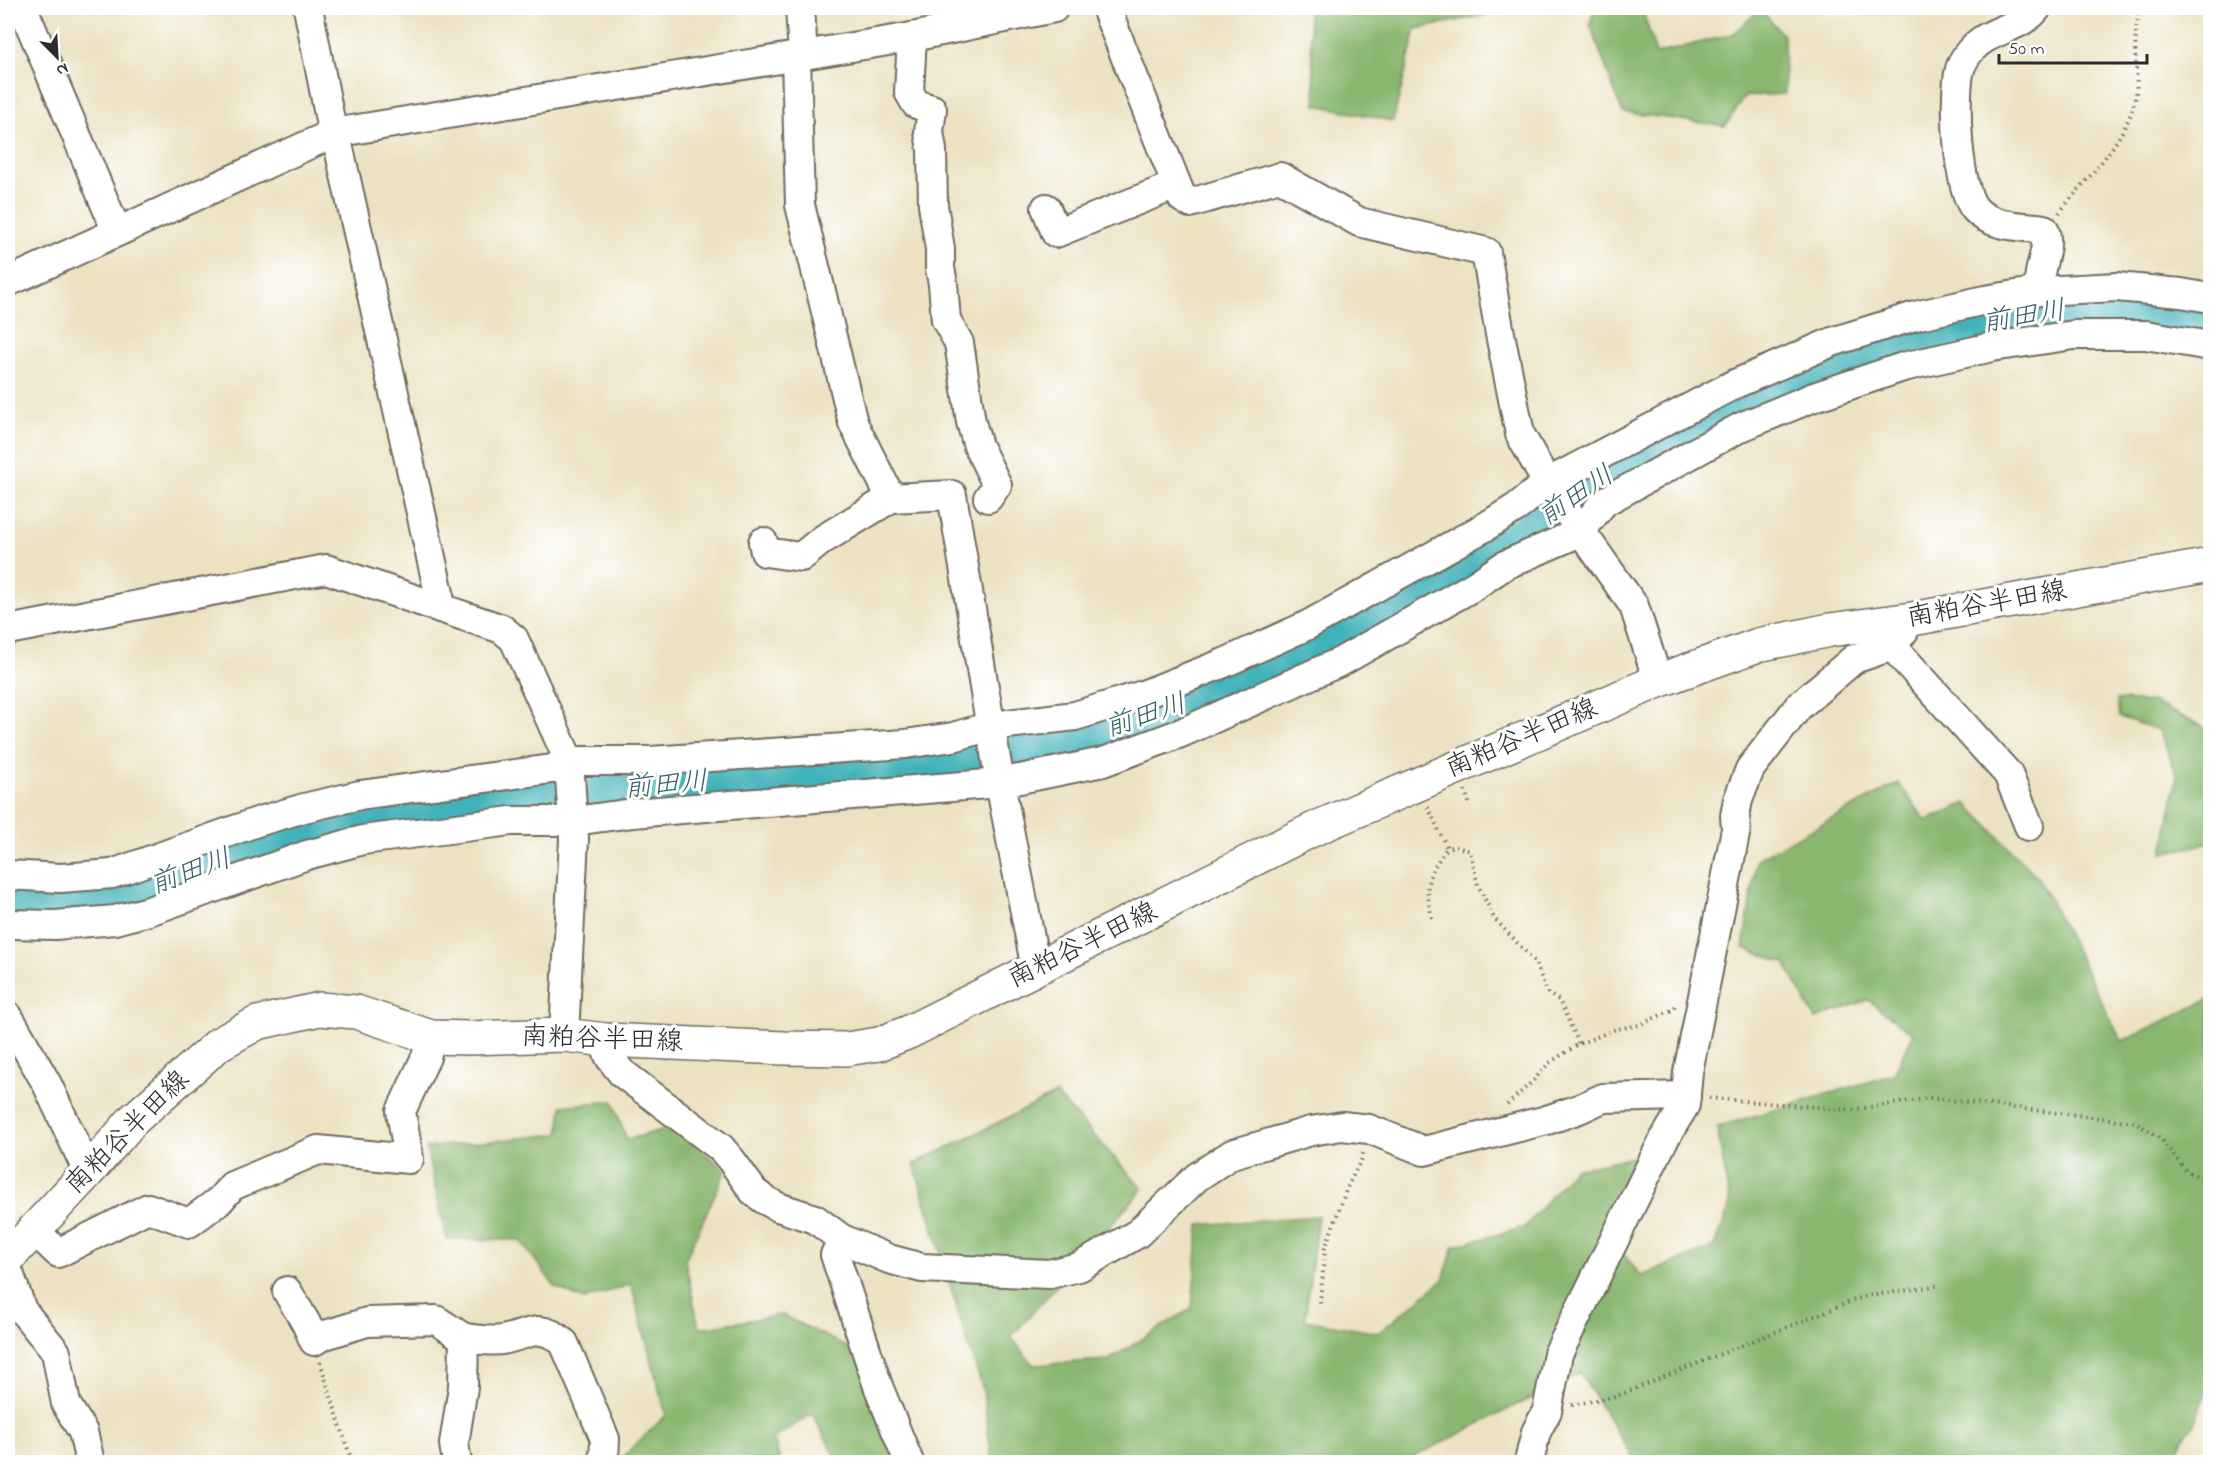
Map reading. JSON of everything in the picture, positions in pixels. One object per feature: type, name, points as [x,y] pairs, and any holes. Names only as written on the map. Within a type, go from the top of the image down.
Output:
[{"type":"main road","name":"南粕谷半田線","points":[[8,1258],[133,1120],[219,1044],[257,1023],[320,1009],[357,1012],[431,1037],[564,1035],[606,1040],[846,1049],[879,1044],[909,1032],[1314,830],[1658,681],[1758,645],[1830,630],[1912,619],[2211,565]]},
{"type":"street","points":[[23,8],[117,232]]},
{"type":"street","points":[[308,8],[334,133],[439,593],[440,608]]},
{"type":"street","points":[[800,8],[800,205],[853,423],[891,498]]},
{"type":"street","points":[[8,282],[334,133],[912,37],[1054,8]]},
{"type":"street","points":[[1106,8],[1182,198],[1190,203],[1280,177],[1359,222],[1486,252],[1520,434],[1546,483],[1634,606],[1658,681]]},
{"type":"street","points":[[2037,8],[2023,20],[1995,32],[1970,50],[1960,69],[1956,118],[1964,184],[1968,199],[1976,211],[1989,219],[2044,229],[2048,238],[2038,283],[2040,291]]},
{"type":"street","points":[[763,542],[765,552],[801,557],[822,540],[891,498],[952,495],[996,501],[997,485],[978,446],[971,422],[959,343],[946,320],[940,249],[933,205],[932,150],[929,132],[932,109],[916,104],[909,92],[912,37]]},
{"type":"street","points":[[1046,208],[1056,233],[1176,185]]},
{"type":"street","points":[[8,875],[61,878],[112,874],[257,822],[360,795],[570,766],[905,744],[992,732],[1075,716],[1143,695],[1224,663],[1306,626],[1485,527],[1517,507],[1546,483],[1735,384],[1832,342],[1915,316],[1985,300],[2040,291],[2117,287],[2211,298]]},
{"type":"street","points":[[8,924],[55,925],[115,920],[149,911],[307,855],[363,840],[512,821],[574,821],[633,813],[1000,778],[1103,762],[1181,733],[1342,661],[1474,586],[1505,565],[1580,532],[1604,502],[1741,427],[1814,397],[1903,367],[1992,347],[2074,335],[2146,335],[2211,346]]},
{"type":"street","points":[[952,495],[1000,778],[1036,969]]},
{"type":"street","points":[[8,630],[326,569],[502,629],[514,639],[570,766],[574,821],[564,1035]]},
{"type":"street","points":[[1529,1462],[1536,1432],[1547,1411],[1558,1354],[1663,1141],[1685,1104],[1688,1072],[1735,838],[1738,800],[1750,769],[1799,706],[1854,659],[1892,646],[1912,619]]},
{"type":"street","points":[[1892,646],[2008,774],[2029,826]]},
{"type":"street","points":[[8,1016],[47,1084],[88,1172]]},
{"type":"street","points":[[33,1230],[58,1253],[148,1208],[189,1223],[220,1200],[232,1186],[318,1150],[409,1159],[401,1111],[426,1057],[431,1037]]},
{"type":"street","points":[[606,1040],[605,1047],[610,1059],[622,1073],[721,1148],[754,1192],[778,1207],[814,1219],[842,1239],[889,1259],[921,1268],[1049,1274],[1079,1267],[1137,1234],[1197,1177],[1232,1154],[1311,1131],[1342,1126],[1369,1129],[1424,1151],[1568,1113],[1603,1098],[1686,1096]]},
{"type":"street","points":[[842,1239],[835,1255],[878,1386],[909,1462]]},
{"type":"street","points":[[8,1270],[22,1310],[56,1353],[66,1404],[83,1432],[90,1462]]},
{"type":"street","points":[[287,1291],[314,1341],[325,1335],[367,1322],[436,1320],[464,1338],[500,1341],[533,1331],[553,1333],[564,1343],[605,1439],[604,1459],[601,1462]]},
{"type":"street","points":[[457,1462],[454,1444],[463,1387],[464,1338]]},
{"type":"path","points":[[2044,229],[2050,225],[2111,149],[2127,122],[2135,97],[2138,68],[2135,36],[2140,8]]},
{"type":"path","points":[[1418,784],[1447,848]]},
{"type":"path","points":[[1432,918],[1427,882],[1431,871],[1447,848],[1455,846],[1470,851],[1478,885],[1490,911],[1535,962],[1548,994],[1559,1000],[1579,1044]]},
{"type":"path","points":[[1511,1129],[1503,1109],[1549,1063],[1579,1044],[1616,1029],[1639,1025],[1672,1010],[1683,998]]},
{"type":"path","points":[[1686,1096],[1852,1110],[1931,1098],[2135,1122],[2160,1138],[2186,1171],[2211,1181]]},
{"type":"path","points":[[1320,1304],[1325,1248],[1347,1188],[1361,1160],[1369,1129]]},
{"type":"path","points":[[1547,1411],[1617,1396],[1862,1297],[1941,1285]]},
{"type":"path","points":[[314,1341],[352,1462]]},
{"type":"green space","points":[[1308,8],[1520,8],[1416,29],[1393,121],[1316,105]]},
{"type":"green space","points":[[1594,8],[1642,8],[1656,54],[1733,34],[1760,9],[1784,36],[1785,94],[1745,96],[1725,126],[1622,112],[1590,24]]},
{"type":"green space","points":[[2117,700],[2152,702],[2210,732],[2210,843],[2163,853],[2177,776],[2159,730],[2119,717]]},
{"type":"green space","points":[[1898,783],[1926,821],[1966,803],[2039,879],[2122,1041],[2210,999],[2210,1382],[2194,1423],[2169,1462],[1636,1462],[1580,1373],[1404,1462],[992,1462],[983,1389],[914,1164],[1056,1094],[1143,1189],[1011,1337],[1033,1365],[1109,1360],[1192,1308],[1199,1225],[1318,1216],[1305,1320],[1378,1333],[1443,1280],[1454,1246],[1525,1227],[1574,1169],[1647,1154],[1610,1237],[1641,1276],[1715,1246],[1730,1204],[1717,1127],[1894,1074],[1913,1034],[1868,1000],[1815,1019],[1785,963],[1743,948],[1757,859]]},
{"type":"green space","points":[[613,1101],[627,1140],[672,1127],[726,1170],[685,1260],[699,1328],[782,1315],[854,1350],[899,1462],[839,1462],[812,1414],[774,1438],[780,1462],[618,1462],[666,1415],[631,1284],[584,1300],[555,1287],[520,1240],[447,1239],[426,1148],[559,1134],[562,1106]]},
{"type":"waterway","name":"前田川","points":[[8,898],[47,903],[129,895],[305,831],[361,818],[585,793],[864,772],[939,764],[1029,750],[1124,727],[1236,685],[1313,649],[1516,538],[1624,466],[1704,423],[1806,377],[1946,331],[2062,310],[2112,307],[2210,322]]}]
